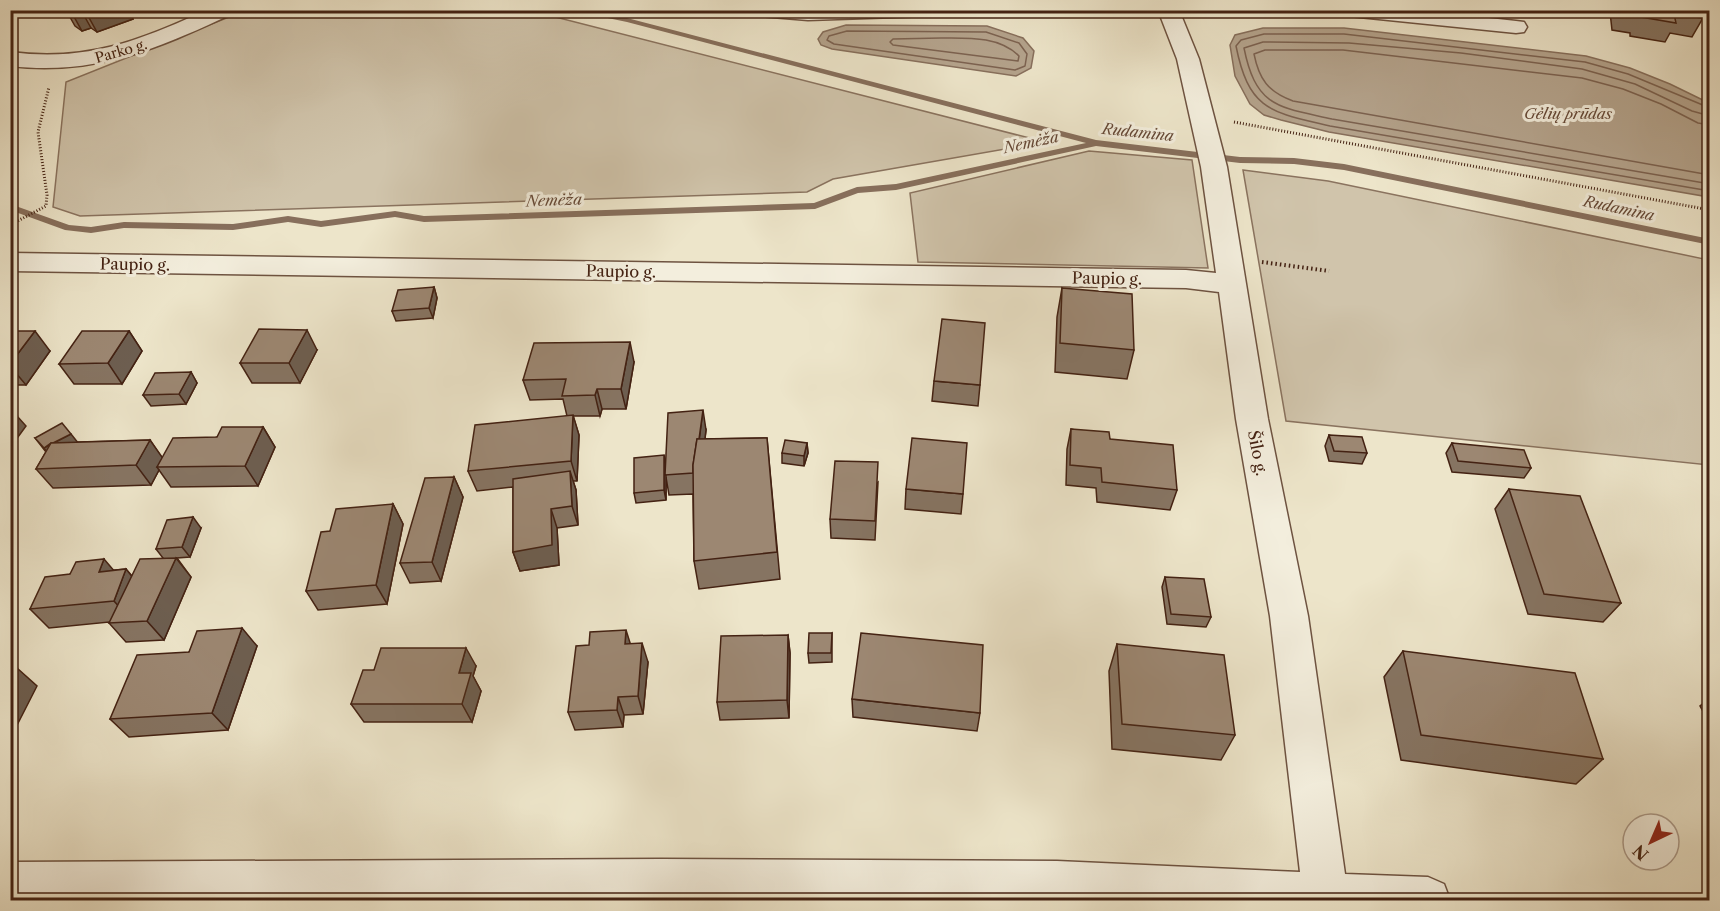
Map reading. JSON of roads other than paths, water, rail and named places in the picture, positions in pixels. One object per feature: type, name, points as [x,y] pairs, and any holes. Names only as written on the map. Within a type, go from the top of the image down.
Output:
[{"type":"street","name":"Parko g.","points":[[10,59],[52,64],[77,62],[139,47],[225,10]]},
{"type":"street","points":[[758,10],[808,14],[927,10]]},
{"type":"street","name":"Šilo g.","points":[[1168,10],[1188,60],[1211,154],[1252,419],[1289,616],[1325,899]]},
{"type":"street","points":[[1349,10],[1516,27]]},
{"type":"street","name":"Paupio g.","points":[[10,262],[1186,279],[1230,271]]},
{"type":"street","points":[[10,884],[625,881],[1057,883],[1325,899],[1428,900]]},
{"type":"water","points":[[846,25],[987,26],[1023,38],[1034,51],[1031,68],[1016,76],[832,49],[821,45],[818,39],[823,32]]},
{"type":"water","name":"Gėlių prūdas","points":[[1263,28],[1344,28],[1586,56],[1630,68],[1709,103],[1709,197],[1329,132],[1264,115],[1250,104],[1235,76],[1230,45],[1235,35]]},
{"type":"waterway","name":"Rudamina","points":[[572,10],[627,20],[1096,143],[1240,160],[1294,161],[1344,167],[1710,242]]},
{"type":"waterway","name":"Nemėža","points":[[10,207],[68,228],[91,230],[124,225],[233,227],[288,219],[321,224],[395,214],[424,219],[815,206],[857,190],[896,187],[1093,144]]}]
